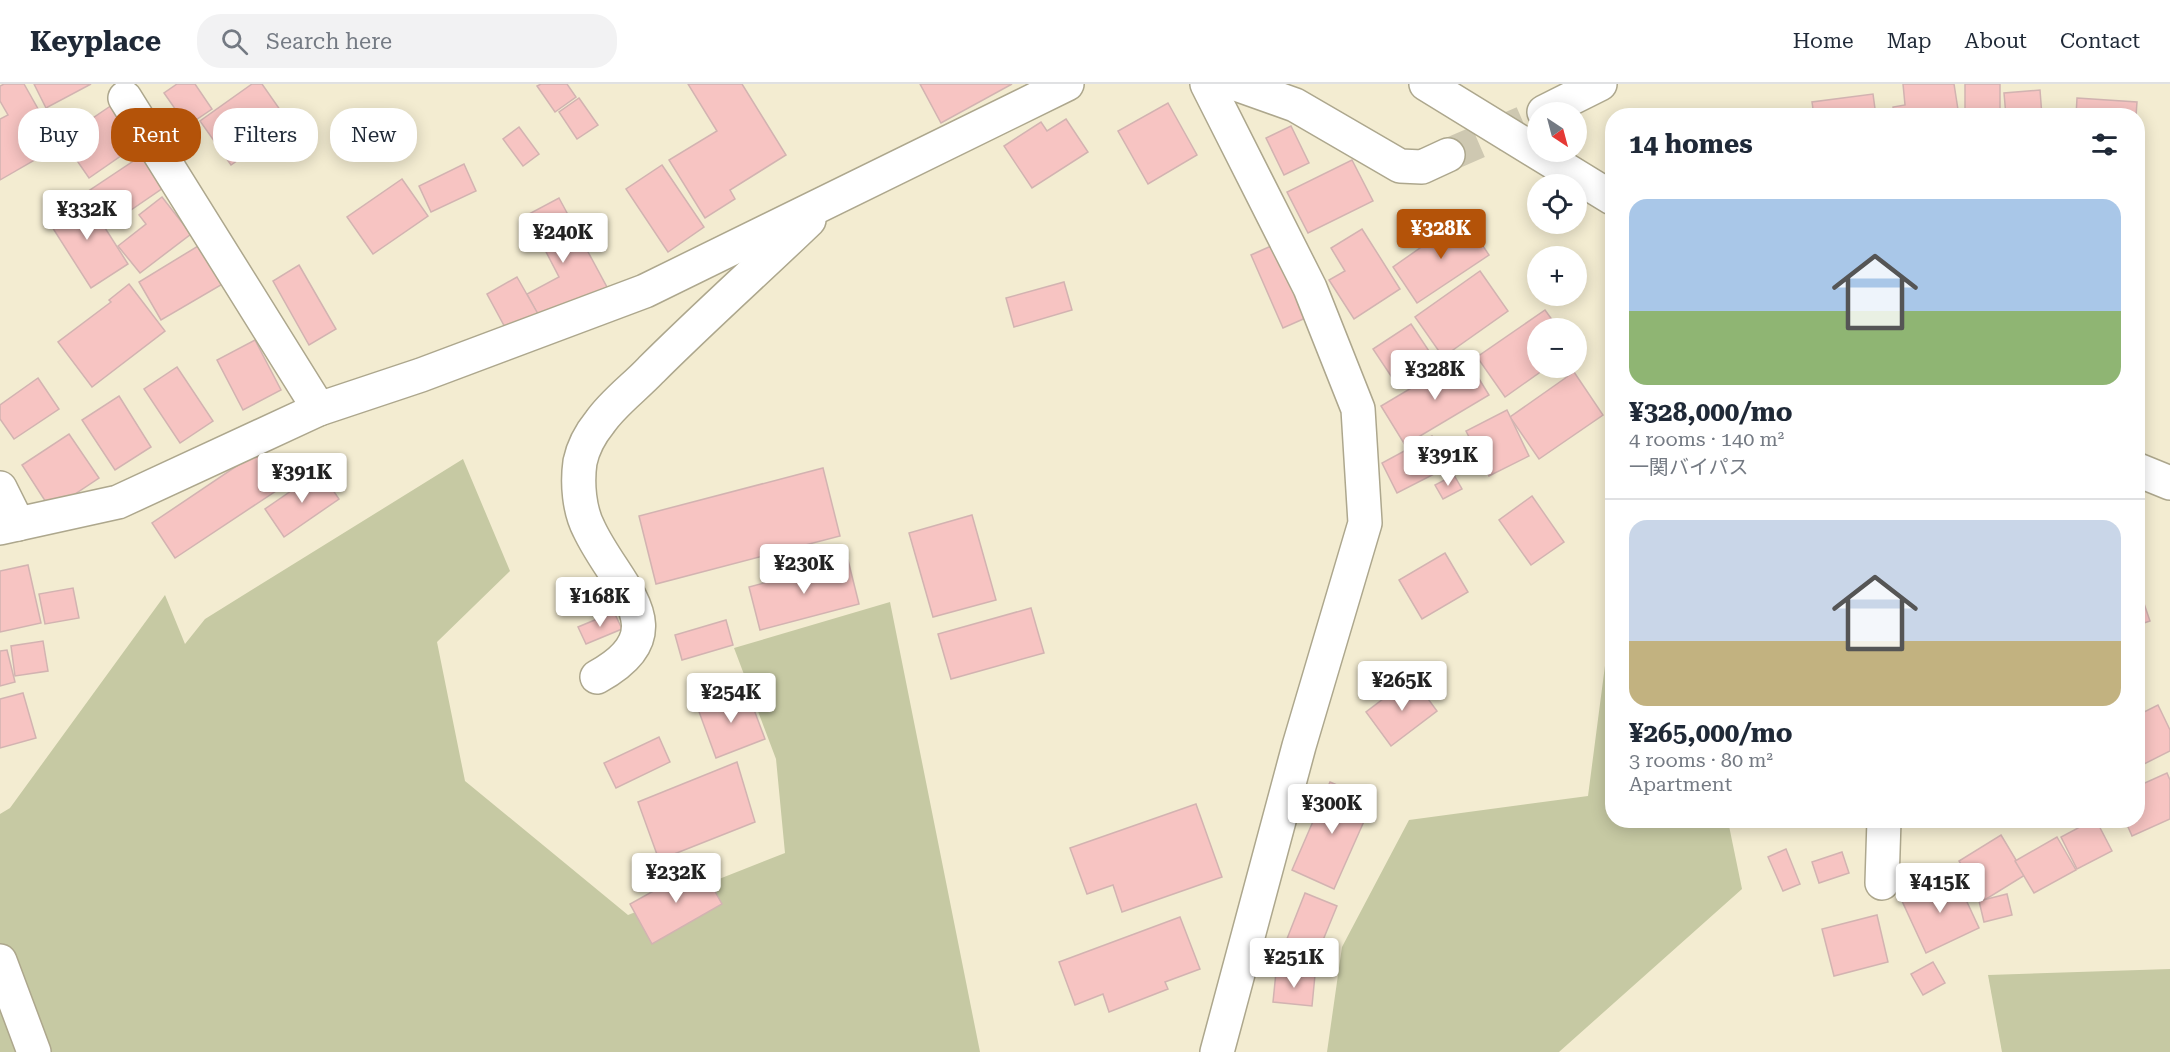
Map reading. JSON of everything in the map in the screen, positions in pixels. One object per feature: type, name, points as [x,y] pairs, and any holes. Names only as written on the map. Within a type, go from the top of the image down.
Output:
[{"type":"main road","points":[[0,488],[9,526],[118,502],[319,409],[475,356],[645,291],[1067,84]]},
{"type":"main road","points":[[1207,84],[1310,288],[1358,409],[1365,523],[1302,735],[1217,1052]]},
{"type":"main road","points":[[1236,84],[1295,105],[1400,166],[1422,167],[1448,155]]},
{"type":"main road","points":[[1426,84],[1527,129]]},
{"type":"main road","points":[[1464,84],[1527,126]]},
{"type":"main road","points":[[1579,102],[1600,84]]},
{"type":"main road","points":[[125,98],[319,409]]},
{"type":"main road","points":[[1571,162],[1605,192]]},
{"type":"main road","points":[[597,677],[622,662],[633,649],[641,631],[633,599],[587,527],[579,483],[581,461],[588,440],[601,420],[700,321],[833,197]]},
{"type":"main road","points":[[2145,473],[2170,483]]},
{"type":"main road","points":[[1882,883],[1884,828]]},
{"type":"main road","points":[[0,961],[34,1052]]},
{"type":"green space","points":[[463,459],[510,571],[437,642],[465,781],[628,915],[785,853],[776,759],[734,648],[890,602],[980,1052],[0,1052],[0,814],[10,808],[165,595],[185,644],[205,619]]},
{"type":"green space","points":[[1605,666],[1605,828],[1729,828],[1742,889],[1559,1052],[1327,1052],[1342,947],[1409,820],[1588,796]]},
{"type":"green space","points":[[2170,969],[2170,1052],[2002,1052],[1988,975]]},
{"type":"building","points":[[24,84],[38,108],[18,108],[18,162],[31,162],[0,180],[0,119],[8,115],[0,101],[0,86]]},
{"type":"building","points":[[34,84],[91,84],[46,108]]},
{"type":"building","points":[[177,84],[195,84],[212,109],[201,116],[201,108],[174,108],[164,93]]},
{"type":"building","points":[[252,84],[262,84],[279,108],[218,108]]},
{"type":"building","points":[[567,84],[576,97],[555,112],[537,86]]},
{"type":"building","points":[[688,84],[742,84],[786,155],[730,190],[735,199],[705,218],[669,160],[717,131]]},
{"type":"building","points":[[920,84],[1012,84],[941,123]]},
{"type":"building","points":[[1903,84],[1954,84],[1958,108],[1893,108],[1905,105]]},
{"type":"building","points":[[1965,84],[2000,84],[2000,108],[1965,108]]},
{"type":"building","points":[[2040,90],[2041,108],[2005,108],[2004,93]]},
{"type":"building","points":[[1873,94],[1875,108],[1813,108],[1812,102]]},
{"type":"building","points":[[579,98],[598,125],[577,139],[559,112]]},
{"type":"building","points":[[2077,98],[2137,102],[2137,108],[2076,108]]},
{"type":"building","points":[[1168,103],[1197,155],[1148,184],[1118,131]]},
{"type":"building","points":[[112,105],[114,108],[111,108],[112,162],[89,178],[78,162],[99,162],[99,114]]},
{"type":"building","points":[[213,112],[213,139],[201,122]]},
{"type":"building","points":[[1066,119],[1088,152],[1032,188],[1004,146],[1041,122],[1047,131]]},
{"type":"building","points":[[1291,126],[1309,163],[1284,175],[1266,138]]},
{"type":"building","points":[[519,127],[539,154],[523,166],[503,139]]},
{"type":"building","points":[[1352,160],[1373,201],[1308,233],[1287,192]]},
{"type":"building","points":[[132,162],[145,162],[163,188],[109,225],[87,192]]},
{"type":"building","points":[[464,164],[476,191],[431,212],[419,186]]},
{"type":"building","points":[[662,165],[704,227],[668,252],[626,189]]},
{"type":"building","points":[[402,179],[428,216],[373,254],[347,217]]},
{"type":"building","points":[[84,195],[128,264],[91,288],[47,219]]},
{"type":"building","points":[[162,197],[191,234],[140,273],[118,246],[146,224],[139,215]]},
{"type":"building","points":[[559,198],[608,289],[543,324],[527,294],[559,277],[527,215]]},
{"type":"building","points":[[1464,217],[1489,255],[1417,303],[1393,267]]},
{"type":"building","points":[[1362,229],[1400,289],[1354,319],[1329,280],[1345,271],[1331,248]]},
{"type":"building","points":[[203,243],[226,282],[161,320],[139,282]]},
{"type":"building","points":[[1278,243],[1310,316],[1283,328],[1251,255]]},
{"type":"building","points":[[299,265],[336,329],[309,345],[273,281]]},
{"type":"building","points":[[1480,271],[1508,311],[1443,357],[1415,317]]},
{"type":"building","points":[[517,277],[538,314],[507,331],[487,294]]},
{"type":"building","points":[[1064,282],[1072,310],[1014,327],[1006,298]]},
{"type":"building","points":[[129,284],[165,331],[92,387],[58,342],[111,302],[109,300]]},
{"type":"building","points":[[1545,310],[1551,318],[1533,318]]},
{"type":"building","points":[[1527,322],[1527,378],[1532,378],[1505,397],[1477,357]]},
{"type":"building","points":[[1411,324],[1433,357],[1395,382],[1373,349]]},
{"type":"building","points":[[255,340],[281,390],[243,410],[217,360]]},
{"type":"building","points":[[1465,356],[1489,395],[1405,445],[1381,406]]},
{"type":"building","points":[[177,367],[213,421],[180,443],[144,389]]},
{"type":"building","points":[[38,378],[59,409],[14,439],[0,419],[0,405]]},
{"type":"building","points":[[1565,378],[1578,378],[1603,415],[1539,459],[1510,417]]},
{"type":"building","points":[[119,396],[151,447],[115,470],[82,420]]},
{"type":"building","points":[[1507,410],[1529,456],[1489,476],[1466,431]]},
{"type":"building","points":[[69,434],[99,478],[51,510],[22,465]]},
{"type":"building","points":[[1432,436],[1448,467],[1397,493],[1382,463]]},
{"type":"building","points":[[256,453],[279,489],[175,558],[152,523]]},
{"type":"building","points":[[823,468],[840,536],[656,584],[639,516]]},
{"type":"building","points":[[320,471],[339,499],[284,537],[265,509]]},
{"type":"building","points":[[1454,475],[1462,489],[1443,499],[1435,485]]},
{"type":"building","points":[[1532,496],[1564,542],[1531,565],[1499,520]]},
{"type":"building","points":[[972,515],[996,600],[933,617],[909,533]]},
{"type":"building","points":[[1445,553],[1468,592],[1422,619],[1399,580]]},
{"type":"building","points":[[848,560],[859,604],[760,630],[749,587]]},
{"type":"building","points":[[28,565],[41,623],[0,632],[0,571]]},
{"type":"building","points":[[73,588],[79,618],[45,624],[39,594]]},
{"type":"building","points":[[2145,606],[2150,621],[2145,623]]},
{"type":"building","points":[[1031,608],[1044,653],[951,679],[938,634]]},
{"type":"building","points":[[614,612],[622,629],[586,644],[578,627]]},
{"type":"building","points":[[726,620],[733,645],[682,660],[675,635]]},
{"type":"building","points":[[43,641],[48,671],[15,676],[11,646]]},
{"type":"building","points":[[7,650],[15,682],[0,686],[0,651]]},
{"type":"building","points":[[1412,677],[1437,711],[1391,746],[1366,712]]},
{"type":"building","points":[[747,691],[765,739],[716,758],[698,709]]},
{"type":"building","points":[[23,693],[36,738],[0,748],[0,699]]},
{"type":"building","points":[[2158,705],[2170,730],[2170,751],[2145,764],[2145,712]]},
{"type":"building","points":[[659,737],[670,762],[616,788],[604,763]]},
{"type":"building","points":[[737,762],[755,822],[659,860],[638,802]]},
{"type":"building","points":[[2167,773],[2170,780],[2170,819],[2132,836],[2128,828],[2145,828],[2145,783]]},
{"type":"building","points":[[1330,782],[1373,801],[1334,889],[1292,870]]},
{"type":"building","points":[[1196,804],[1222,877],[1122,912],[1113,885],[1087,894],[1070,848]]},
{"type":"building","points":[[2078,828],[2100,828],[2112,851],[2077,869],[2061,837]]},
{"type":"building","points":[[2001,835],[2025,875],[1983,901],[1959,861]]},
{"type":"building","points":[[2057,837],[2076,870],[2034,893],[2015,861]]},
{"type":"building","points":[[1786,849],[1800,884],[1783,891],[1768,857]]},
{"type":"building","points":[[1842,852],[1849,873],[1819,883],[1812,862]]},
{"type":"building","points":[[700,865],[722,904],[652,944],[630,904]]},
{"type":"building","points":[[1955,876],[1979,928],[1926,953],[1902,901]]},
{"type":"building","points":[[1305,893],[1337,906],[1312,967],[1281,954]]},
{"type":"building","points":[[2007,894],[2012,915],[1984,922],[1979,901]]},
{"type":"building","points":[[1877,915],[1888,962],[1834,976],[1822,929]]},
{"type":"building","points":[[1180,917],[1200,969],[1165,982],[1168,989],[1109,1012],[1103,994],[1075,1005],[1059,962]]},
{"type":"building","points":[[1933,962],[1945,983],[1923,995],[1911,974]]},
{"type":"building","points":[[1276,972],[1315,975],[1312,1006],[1273,1002]]},
{"type":"tunnel","points":[[1448,155],[1527,121]]}]
